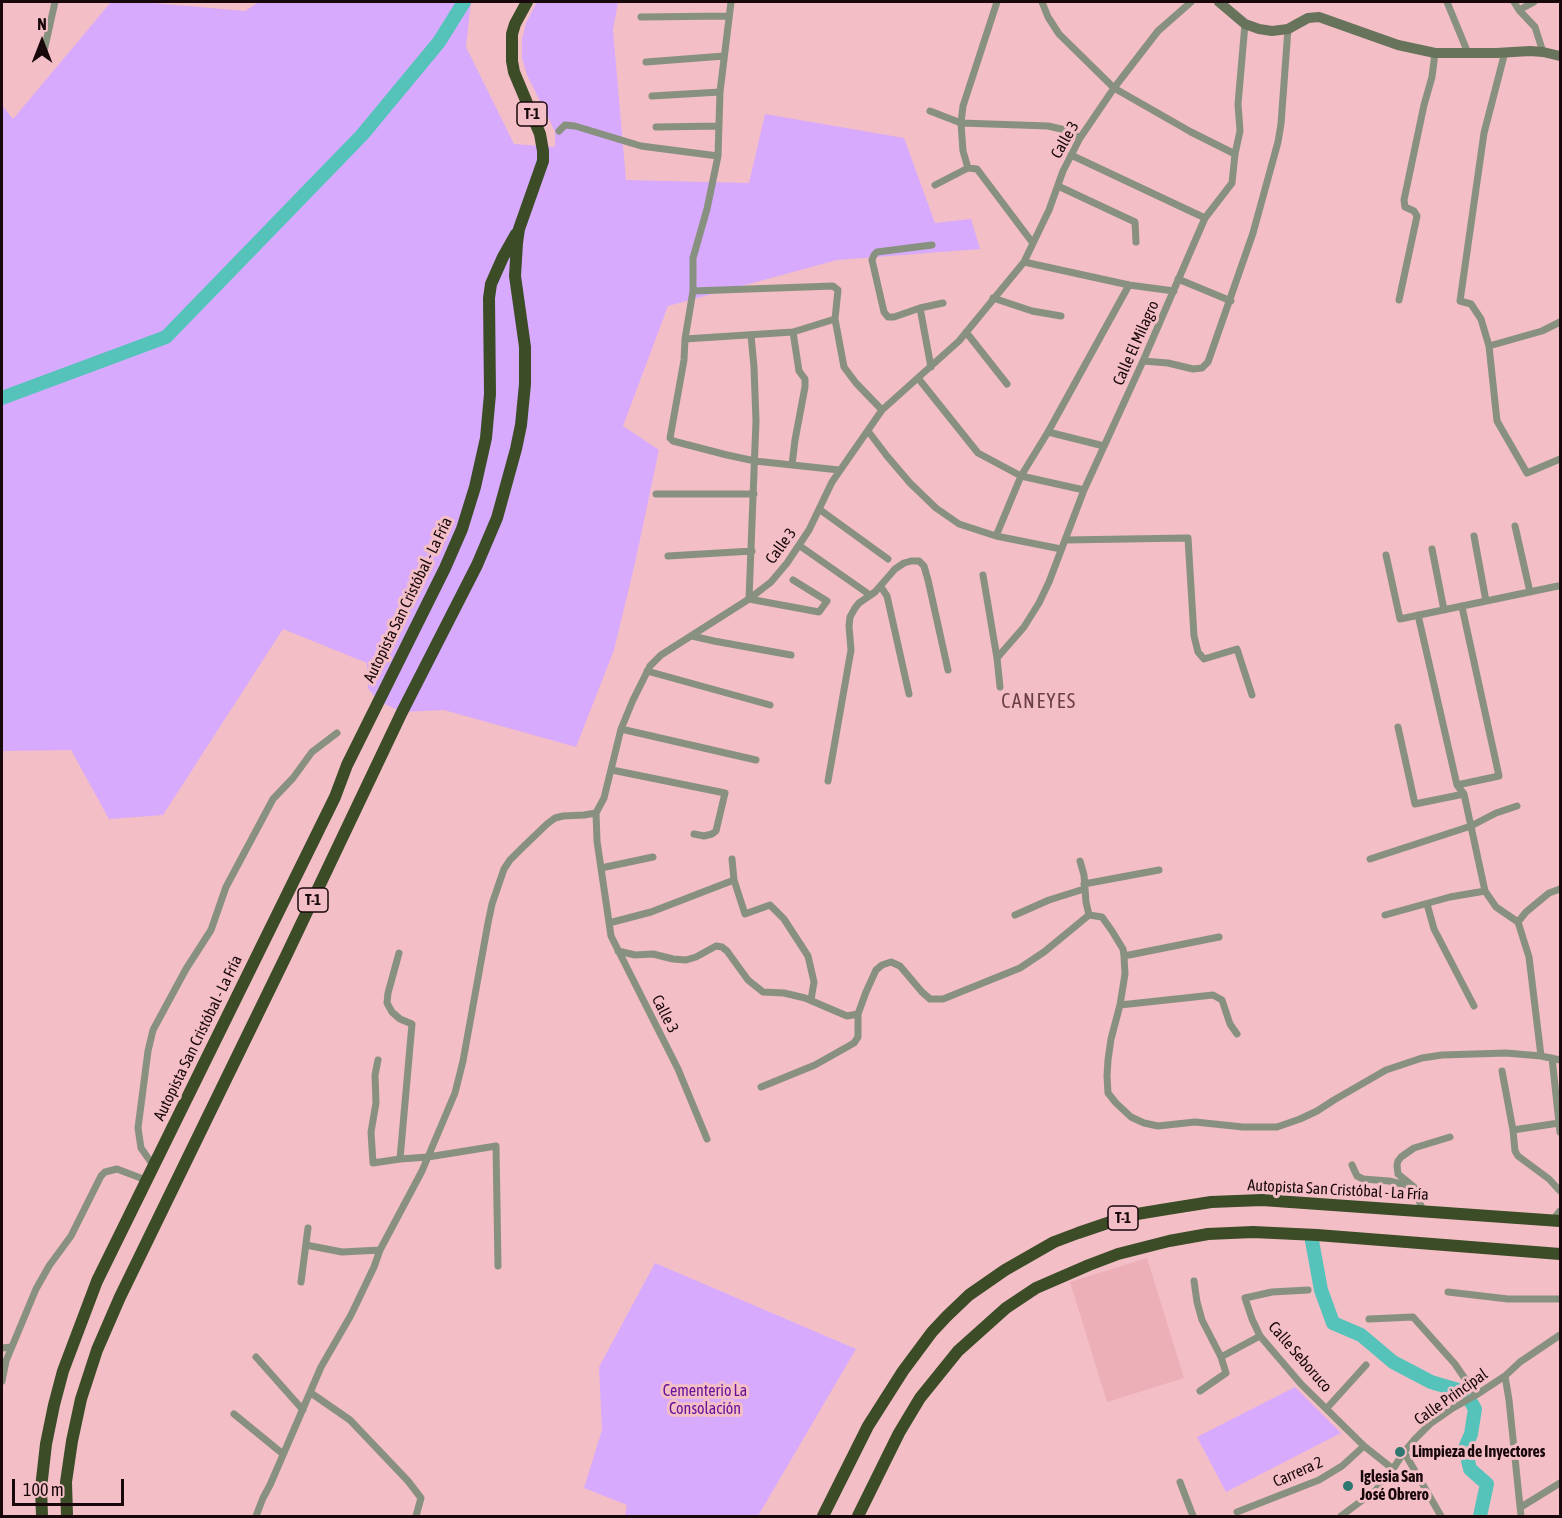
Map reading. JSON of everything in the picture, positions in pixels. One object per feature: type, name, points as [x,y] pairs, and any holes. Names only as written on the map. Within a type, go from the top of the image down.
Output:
[{"type":"highway","name":"T-1","points":[[67,1516],[66,1482],[72,1441],[81,1399],[97,1350],[402,712],[477,565],[497,518],[521,425],[525,384],[525,347],[515,276],[515,257],[519,229],[543,161],[540,134],[514,72],[512,61],[512,34],[527,2]]},
{"type":"highway","name":"Autopista San Cristóbal - La Fría","points":[[42,1516],[41,1488],[46,1444],[63,1371],[97,1281],[335,797],[347,765],[445,568],[462,529],[475,487],[486,438],[490,394],[489,298],[491,284],[503,256],[519,229]]},
{"type":"highway","name":"Autopista San Cristóbal - La Fría","points":[[823,1516],[868,1426],[903,1371],[932,1332],[969,1295],[1021,1260],[1054,1242],[1131,1215],[1211,1202],[1262,1200],[1556,1221]]},
{"type":"highway","name":"T-1","points":[[858,1516],[899,1434],[920,1398],[958,1352],[1006,1308],[1036,1288],[1118,1254],[1208,1234],[1253,1232],[1560,1254]]},
{"type":"street","points":[[44,51],[55,2]]},
{"type":"street","points":[[731,2],[720,92],[718,156],[693,258],[693,291],[670,438],[673,441],[727,456],[839,470]]},
{"type":"street","points":[[968,168],[963,151],[961,123],[963,106],[997,2]]},
{"type":"street","points":[[1042,2],[1059,34],[1114,88],[1235,154]]},
{"type":"street","name":"Calle 3","points":[[707,1139],[678,1069],[611,936],[597,841],[596,813],[604,798],[621,729],[633,700],[650,666],[661,655],[749,599],[771,582],[800,546],[839,470],[882,410],[931,367],[966,332],[1024,262],[1080,138],[1114,88],[1158,31],[1191,2]]},
{"type":"street","points":[[1219,2],[1245,24],[1259,29],[1272,31],[1288,29],[1308,18],[1320,17],[1398,45],[1435,53],[1543,51],[1560,56]]},
{"type":"street","points":[[1447,2],[1468,53]]},
{"type":"street","points":[[1514,2],[1535,27],[1543,51]]},
{"type":"street","points":[[1519,10],[1534,2]]},
{"type":"street","points":[[641,17],[728,16]]},
{"type":"street","name":"Calle El Milagro","points":[[997,658],[1033,615],[1049,582],[1084,490],[1205,218],[1233,183],[1235,154],[1240,131],[1238,104],[1245,24]]},
{"type":"street","points":[[1143,361],[1168,363],[1194,369],[1208,362],[1214,349],[1253,233],[1278,142],[1288,29]]},
{"type":"street","points":[[1505,52],[1484,133],[1460,301],[1471,304],[1481,319],[1489,346],[1497,422],[1527,473],[1560,459]]},
{"type":"street","points":[[1399,300],[1418,216],[1414,211],[1405,207],[1404,200],[1432,78],[1435,53]]},
{"type":"street","points":[[646,62],[724,56]]},
{"type":"street","points":[[652,96],[720,92]]},
{"type":"street","points":[[930,111],[961,123],[1048,126],[1070,131],[1080,138]]},
{"type":"street","points":[[559,131],[565,125],[575,126],[641,146],[718,156]]},
{"type":"street","points":[[656,127],[719,126]]},
{"type":"street","points":[[1071,155],[1205,218]]},
{"type":"street","points":[[935,185],[968,168],[977,169],[1032,242]]},
{"type":"street","points":[[1058,186],[1134,222],[1137,242]]},
{"type":"street","points":[[932,245],[877,252],[873,257],[886,315],[894,317],[943,303]]},
{"type":"street","points":[[1024,262],[1129,285],[1174,291]]},
{"type":"street","points":[[1178,279],[1230,302]]},
{"type":"street","points":[[996,536],[1021,476],[1048,432],[1129,285]]},
{"type":"street","points":[[693,291],[833,286],[837,290],[835,319],[844,367],[882,410]]},
{"type":"street","points":[[993,298],[1032,311],[1061,316]]},
{"type":"street","points":[[920,308],[931,367]]},
{"type":"street","points":[[685,339],[793,332],[835,319]]},
{"type":"street","points":[[1489,346],[1542,331],[1560,322]]},
{"type":"street","points":[[792,465],[805,387],[805,379],[799,371],[793,332]]},
{"type":"street","points":[[966,332],[1007,384]]},
{"type":"street","points":[[751,335],[756,394],[749,599],[819,612],[827,601],[793,580]]},
{"type":"street","points":[[918,378],[978,453],[1021,476],[1084,490]]},
{"type":"street","points":[[868,431],[887,456],[936,508],[959,524],[996,536],[1061,549]]},
{"type":"street","points":[[1048,432],[1104,446]]},
{"type":"street","points":[[656,494],[754,494]]},
{"type":"street","points":[[819,508],[888,559]]},
{"type":"street","points":[[1515,526],[1530,592]]},
{"type":"street","points":[[1474,536],[1486,601]]},
{"type":"street","points":[[1065,540],[1188,538],[1194,636],[1198,652],[1204,659],[1237,649],[1252,695]]},
{"type":"street","points":[[800,546],[870,595]]},
{"type":"street","points":[[1432,549],[1444,610]]},
{"type":"street","points":[[668,556],[752,551]]},
{"type":"street","points":[[1386,555],[1400,619],[1558,586]]},
{"type":"street","points":[[828,781],[851,650],[850,617],[855,608],[881,587],[901,564],[914,561],[923,564],[948,670]]},
{"type":"street","points":[[983,575],[1000,687]]},
{"type":"street","points":[[881,587],[887,596],[909,694]]},
{"type":"street","points":[[1456,785],[1499,776],[1461,607]]},
{"type":"street","points":[[1418,615],[1456,785],[1464,794],[1485,891],[1496,907],[1518,922],[1529,957],[1541,1056]]},
{"type":"street","points":[[692,636],[791,655]]},
{"type":"street","points":[[648,671],[770,705]]},
{"type":"street","points":[[1398,728],[1415,804],[1464,794]]},
{"type":"street","points":[[621,729],[756,760]]},
{"type":"street","points":[[153,1165],[141,1148],[138,1128],[153,1030],[186,969],[211,930],[226,887],[273,799],[293,778],[312,752],[337,733]]},
{"type":"street","points":[[612,770],[725,793],[716,831],[704,836],[694,834]]},
{"type":"street","points":[[1370,859],[1471,826],[1496,813],[1517,806]]},
{"type":"street","points":[[259,1515],[263,1498],[321,1367],[362,1294],[380,1250],[428,1157],[455,1093],[492,904],[504,869],[522,848],[555,818],[596,813]]},
{"type":"street","points":[[601,868],[653,857]]},
{"type":"street","points":[[732,860],[734,880],[745,914],[770,905],[784,919],[808,956],[814,982],[811,1000]]},
{"type":"street","points":[[1080,861],[1089,915]]},
{"type":"street","points":[[1015,915],[1084,887],[1159,870]]},
{"type":"street","points":[[609,923],[651,912],[734,880]]},
{"type":"street","points":[[1518,922],[1526,912],[1549,893],[1560,889]]},
{"type":"street","points":[[1385,915],[1485,891]]},
{"type":"street","points":[[1427,904],[1434,929],[1474,1006]]},
{"type":"street","points":[[761,1087],[815,1065],[854,1043],[858,1037],[858,1014],[871,979],[882,965],[891,962],[900,966],[930,999],[942,999],[1020,968],[1044,952],[1089,915],[1102,917],[1123,949],[1124,957],[1125,974],[1108,1060],[1108,1093],[1116,1104],[1131,1117],[1144,1123],[1158,1126],[1195,1122],[1243,1127],[1277,1127],[1317,1111],[1386,1070],[1422,1058],[1506,1053],[1560,1060]]},
{"type":"street","points":[[1124,957],[1219,937]]},
{"type":"street","points":[[618,951],[686,960],[716,946],[722,947],[748,981],[763,992],[784,993],[811,1000],[847,1016],[858,1014]]},
{"type":"street","points":[[399,952],[387,1003],[400,1019],[412,1024],[400,1159]]},
{"type":"street","points":[[1120,1005],[1213,995],[1221,1000],[1230,1024],[1237,1034]]},
{"type":"street","points":[[1552,1058],[1560,1132]]},
{"type":"street","points":[[378,1060],[375,1075],[376,1103],[371,1132],[373,1163],[496,1146],[498,1266]]},
{"type":"street","points":[[1502,1071],[1515,1150],[1518,1156],[1550,1179],[1560,1191]]},
{"type":"street","points":[[1513,1130],[1559,1123]]},
{"type":"street","points":[[1423,1211],[1414,1187],[1398,1174],[1397,1165],[1401,1157],[1414,1148],[1450,1137]]},
{"type":"street","points":[[1352,1165],[1357,1176],[1363,1179],[1389,1181],[1414,1187]]},
{"type":"street","points":[[2,1381],[11,1347],[36,1289],[49,1266],[71,1236],[101,1176],[105,1172],[117,1169],[146,1180]]},
{"type":"street","points":[[1556,1221],[1560,1210]]},
{"type":"street","points":[[300,1282],[308,1228]]},
{"type":"street","points":[[306,1245],[342,1252],[380,1250]]},
{"type":"street","points":[[1194,1281],[1202,1320],[1221,1357],[1226,1373],[1200,1391]]},
{"type":"street","name":"Calle Seboruco","points":[[1308,1290],[1272,1292],[1245,1298],[1260,1336],[1301,1384],[1364,1446],[1393,1469]]},
{"type":"street","points":[[1448,1292],[1508,1299],[1560,1299]]},
{"type":"street","points":[[1370,1319],[1413,1317],[1455,1364],[1476,1395]]},
{"type":"street","name":"Calle Principal","points":[[1341,1516],[1376,1490],[1415,1438],[1430,1424],[1505,1376],[1520,1362],[1560,1335]]},
{"type":"street","points":[[1221,1357],[1260,1336]]},
{"type":"street","points":[[2,1348],[11,1347]]},
{"type":"street","points":[[256,1357],[303,1410]]},
{"type":"street","points":[[1327,1408],[1366,1365]]},
{"type":"street","points":[[1505,1376],[1521,1516]]},
{"type":"street","points":[[311,1393],[350,1420],[408,1481],[421,1498],[416,1516]]},
{"type":"street","points":[[234,1414],[283,1454]]},
{"type":"street","name":"Carrera 2","points":[[1237,1512],[1319,1480],[1342,1466],[1364,1446]]},
{"type":"street","points":[[1404,1452],[1441,1516]]},
{"type":"street","points":[[1180,1482],[1193,1516]]},
{"type":"street","points":[[1521,1507],[1560,1482]]},
{"type":"shaded area","points":[[1147,1258],[1184,1378],[1107,1402],[1070,1282]]},
{"type":"green space","points":[[111,2],[141,2],[245,11],[259,2],[471,2],[466,47],[514,144],[555,147],[555,132],[527,75],[522,58],[522,40],[526,23],[537,2],[618,2],[613,30],[626,180],[749,183],[765,114],[904,138],[935,223],[971,219],[980,249],[837,260],[668,306],[623,426],[659,450],[614,650],[576,747],[444,710],[402,712],[378,701],[368,688],[367,663],[283,629],[163,815],[109,819],[71,750],[2,751],[2,105],[13,119]]},
{"type":"green space","name":"Cementerio La Consolación","points":[[655,1263],[856,1349],[758,1516],[625,1516],[627,1505],[584,1488],[602,1430],[599,1367]]},
{"type":"green space","points":[[1295,1387],[1341,1433],[1226,1492],[1197,1437]]},
{"type":"waterway","points":[[2,398],[166,337],[362,135],[439,42],[464,2]]},
{"type":"waterway","points":[[1312,1241],[1321,1290],[1333,1323],[1361,1335],[1393,1362],[1431,1382],[1465,1392],[1475,1409],[1471,1434],[1465,1448],[1470,1469],[1487,1484],[1480,1516]]},
{"type":"place","name":"Limpieza de Inyectores","points":[[1400,1452]]},
{"type":"place","name":"Iglesia San José Obrero","points":[[1348,1486]]},
{"type":"district","name":"CANEYES","points":[[1039,702]]}]
